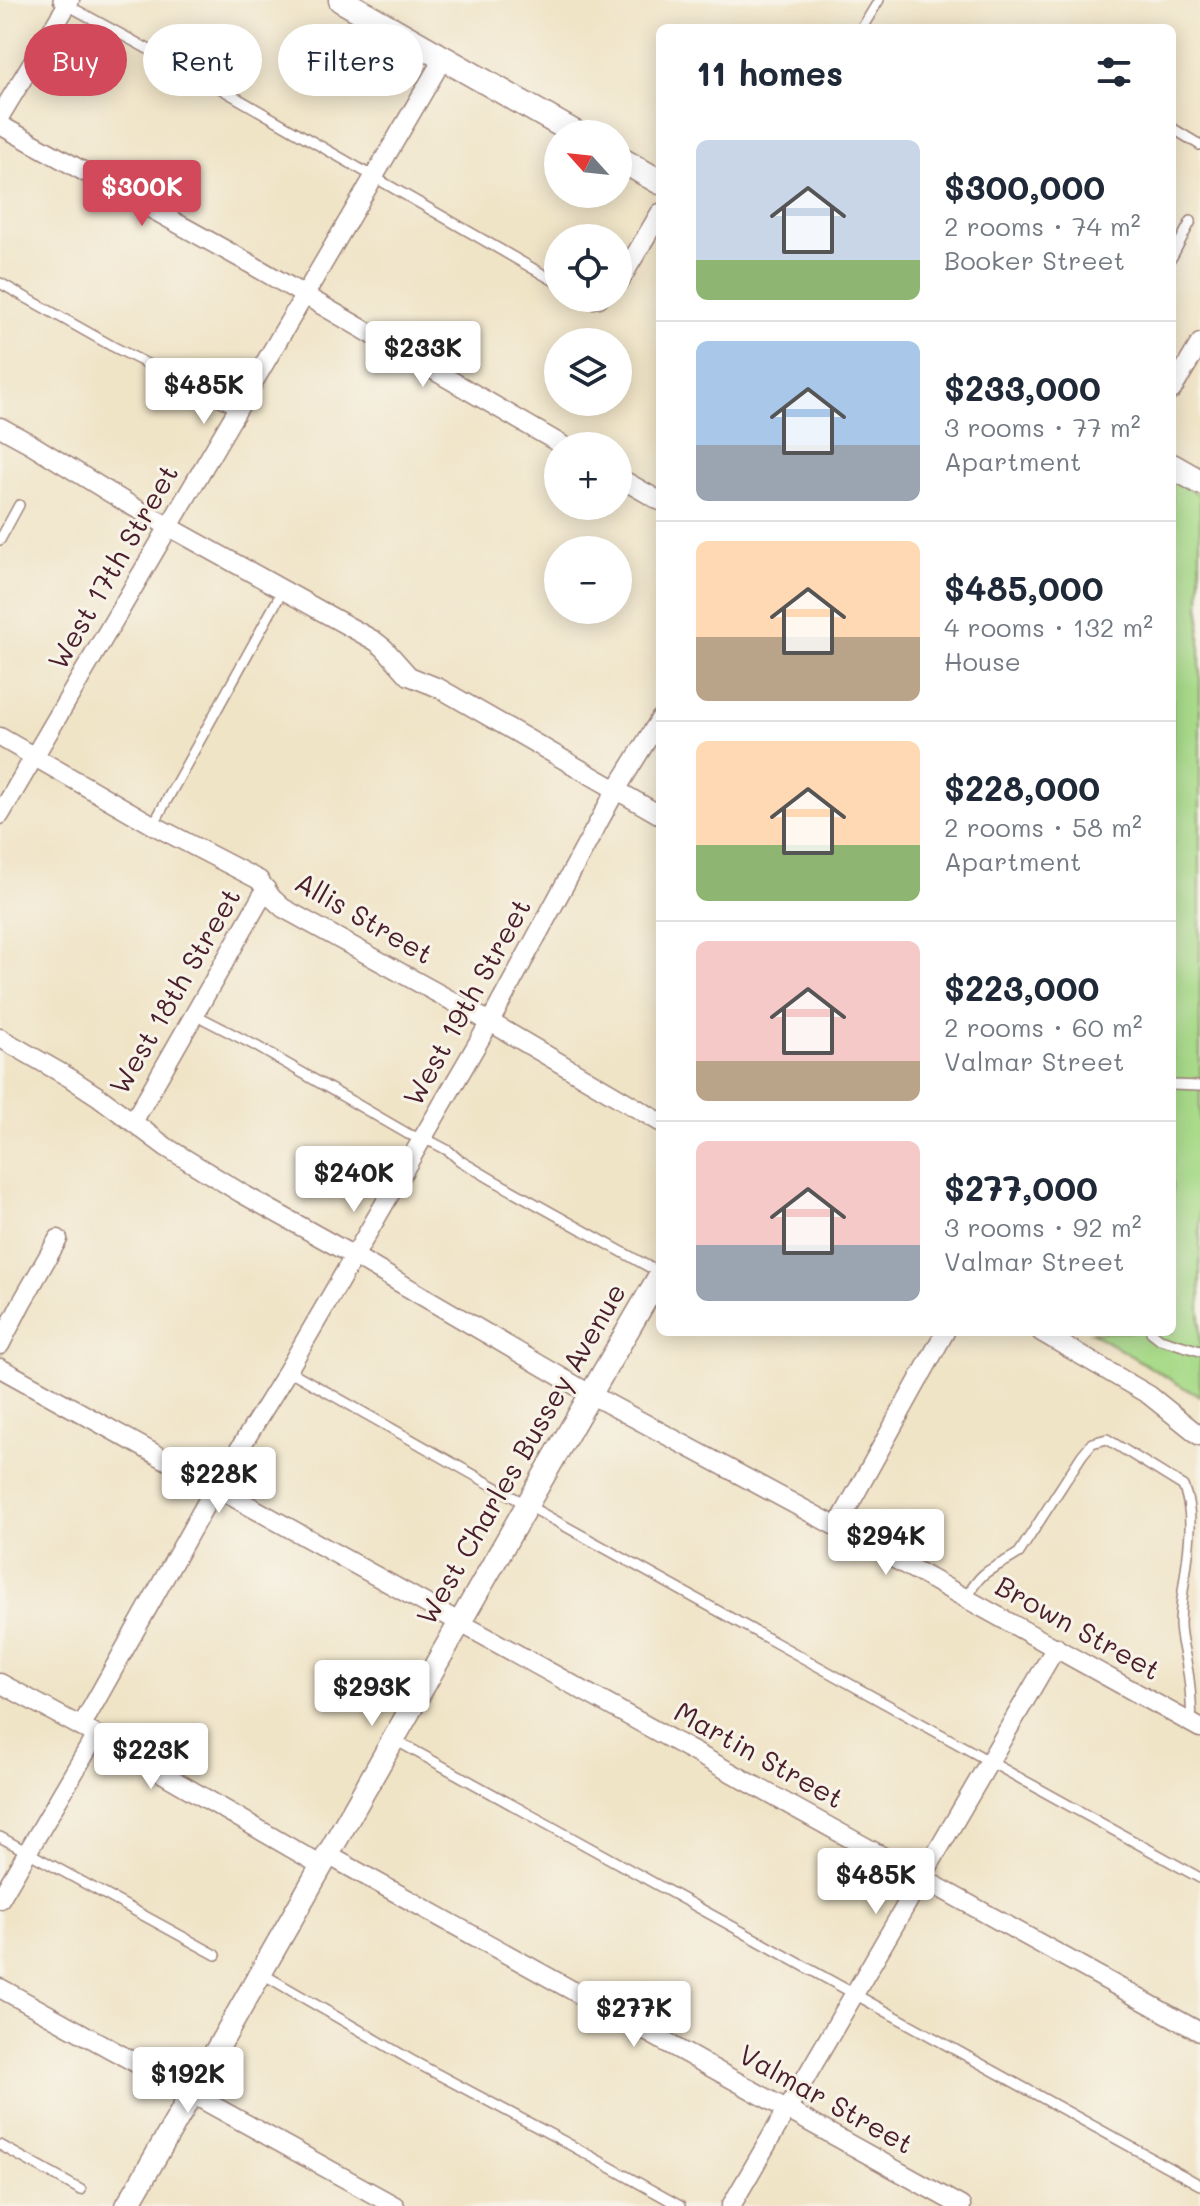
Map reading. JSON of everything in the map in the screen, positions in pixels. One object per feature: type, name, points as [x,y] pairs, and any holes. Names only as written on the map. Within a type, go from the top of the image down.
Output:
[{"type":"main road","points":[[341,0],[553,120]]},
{"type":"main road","points":[[632,166],[656,180]]},
{"type":"main road","points":[[1176,468],[1200,482]]},
{"type":"street","points":[[0,116],[65,2]]},
{"type":"street","name":"West 17th Street","points":[[0,815],[444,57]]},
{"type":"street","points":[[0,125],[249,263],[544,434]]},
{"type":"street","points":[[632,260],[656,220]]},
{"type":"street","points":[[1176,383],[1200,343]]},
{"type":"street","points":[[0,427],[130,505],[375,641],[409,676],[439,688],[656,813]]},
{"type":"street","points":[[632,485],[656,499]]},
{"type":"street","name":"West 19th Street","points":[[0,1899],[28,1851],[215,1489],[288,1370],[490,1022],[616,790],[656,725]]},
{"type":"street","name":"Allis Street","points":[[0,737],[153,825],[259,880],[283,908],[490,1022],[656,1120]]},
{"type":"street","name":"West 18th Street","points":[[133,1122],[266,889]]},
{"type":"street","name":"Brown Street","points":[[0,1038],[70,1078],[166,1147],[590,1394],[1196,1726]]},
{"type":"street","points":[[0,1345],[58,1239]]},
{"type":"street","name":"West Charles Bussey Avenue","points":[[127,2206],[656,1281]]},
{"type":"street","points":[[837,1527],[943,1336]]},
{"type":"street","points":[[1048,1336],[1149,1395],[1200,1436]]},
{"type":"street","name":"Martin Street","points":[[0,1368],[1200,2032]]},
{"type":"street","points":[[731,2206],[1056,1647]]},
{"type":"street","name":"Valmar Street","points":[[0,1683],[961,2206]]},
{"type":"street","points":[[0,1988],[395,2206]]},
{"type":"lane","points":[[864,24],[879,0]]},
{"type":"lane","points":[[65,2],[544,275]]},
{"type":"lane","points":[[1176,130],[1200,145]]},
{"type":"lane","points":[[1176,249],[1191,221]]},
{"type":"lane","points":[[0,283],[112,346],[238,410]]},
{"type":"lane","points":[[0,540],[19,505]]},
{"type":"lane","points":[[153,825],[283,590]]},
{"type":"lane","points":[[194,1014],[256,1046],[408,1134],[449,1151],[493,1180],[656,1272]]},
{"type":"lane","points":[[1176,1085],[1200,1086]]},
{"type":"lane","points":[[1156,1336],[1200,1351]]},
{"type":"lane","points":[[288,1370],[1200,1878]]},
{"type":"lane","points":[[966,1598],[976,1580],[987,1570],[1019,1553],[1082,1455],[1092,1443],[1107,1439],[1193,1495],[1200,1522],[1200,1546],[1182,1604],[1180,1624],[1196,1726]]},
{"type":"lane","points":[[392,1738],[1200,2185]]},
{"type":"lane","points":[[0,1837],[216,1955]]},
{"type":"lane","points":[[261,1973],[411,2060],[680,2206]]},
{"type":"lane","points":[[0,2145],[81,2190]]},
{"type":"green space","points":[[1176,480],[1200,495],[1200,1397],[1098,1336],[1176,1336]]}]
